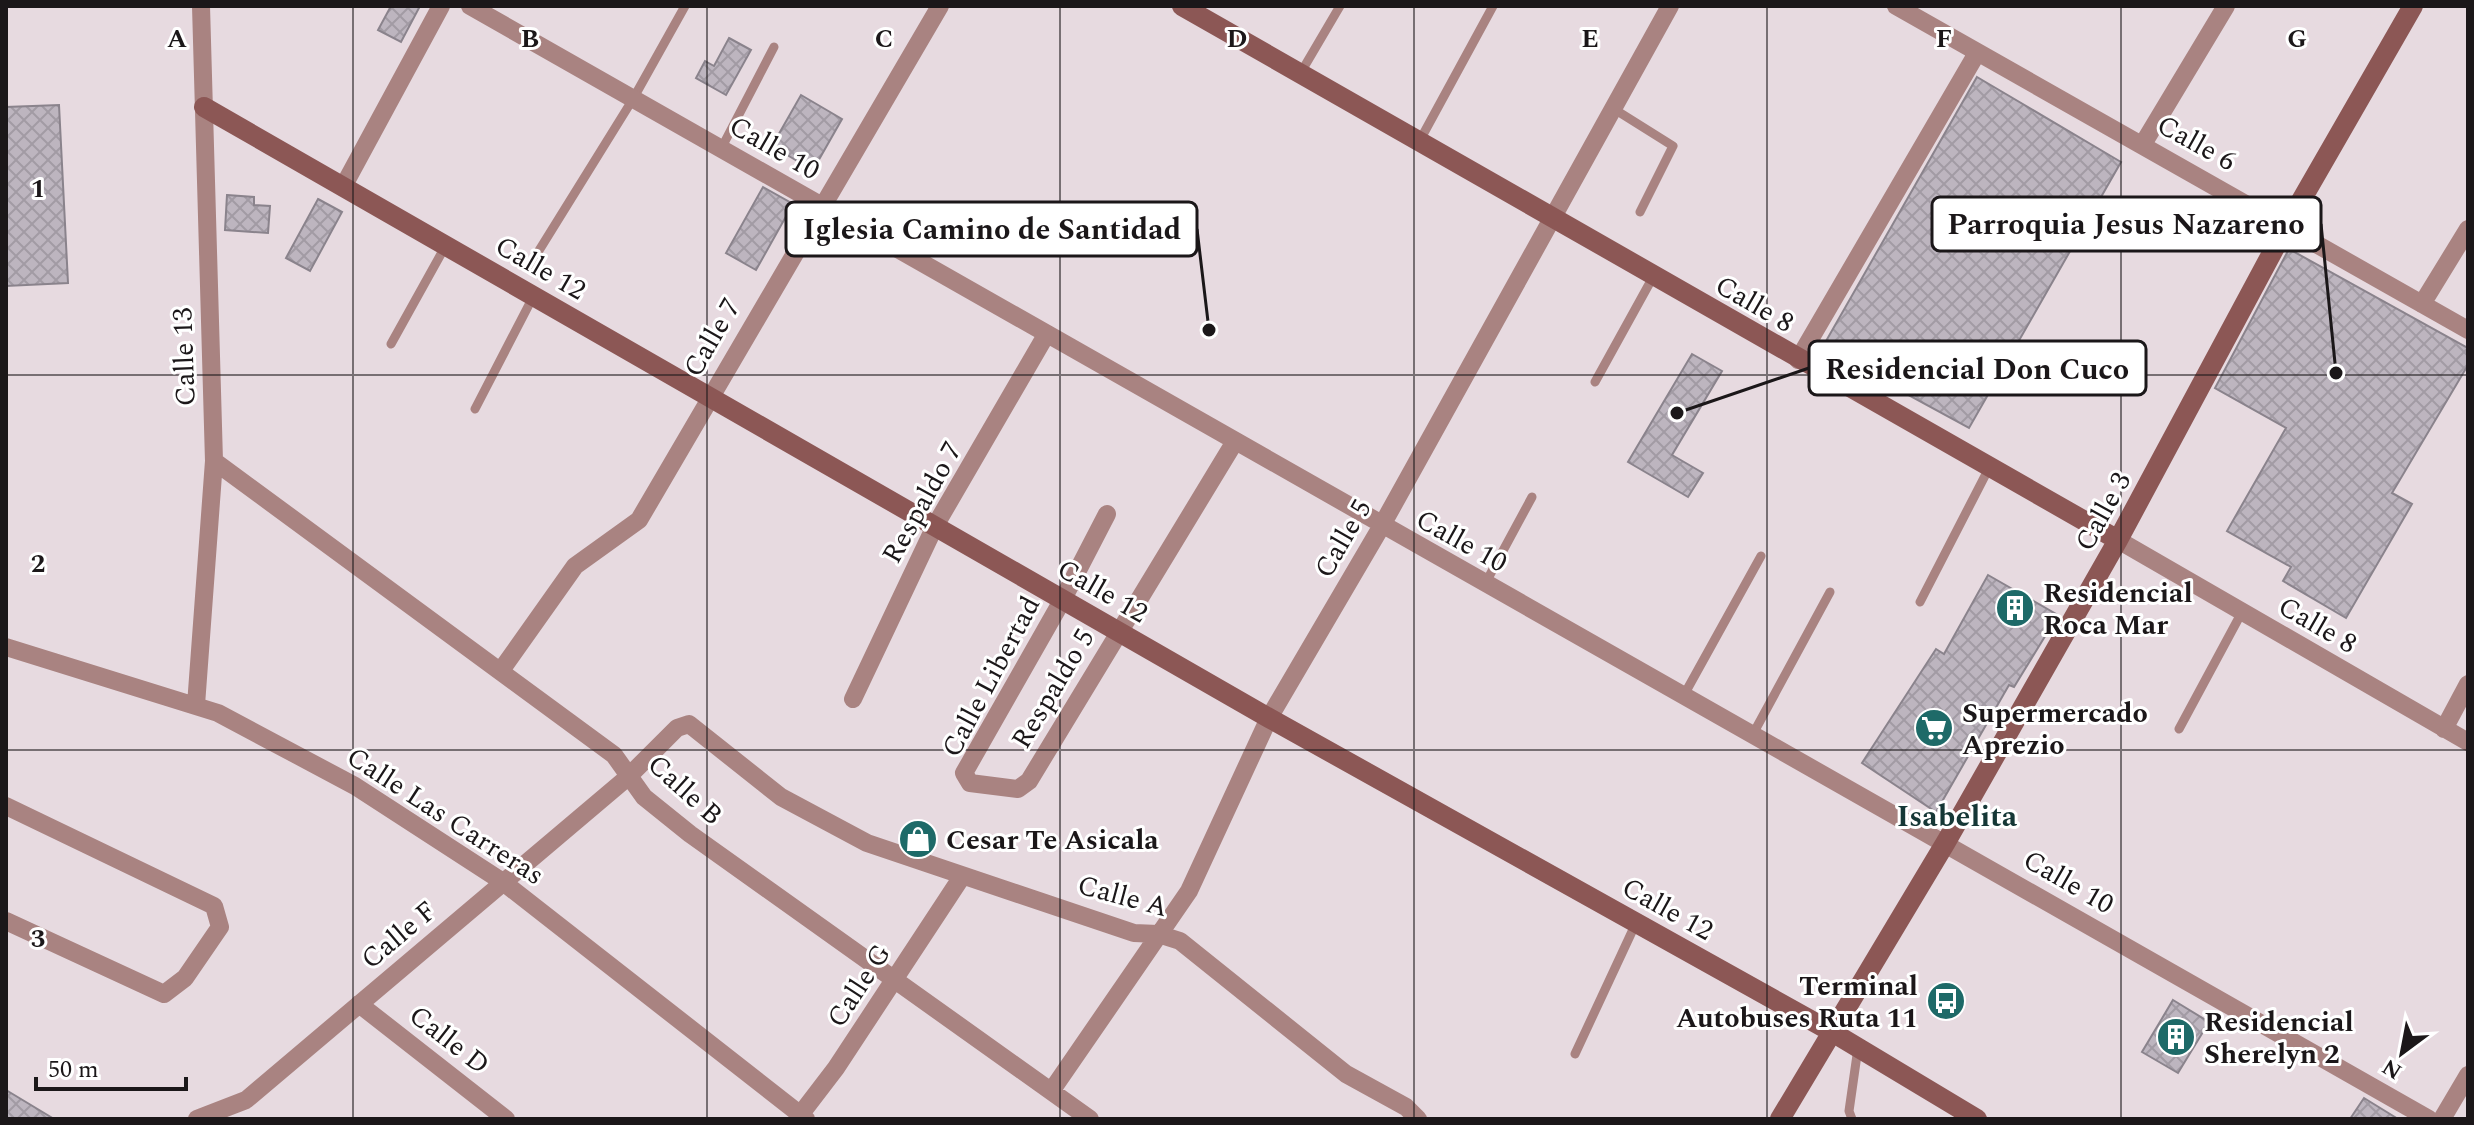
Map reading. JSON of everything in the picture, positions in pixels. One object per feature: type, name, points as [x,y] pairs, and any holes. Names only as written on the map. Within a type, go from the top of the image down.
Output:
[{"type":"street","name":"Calle 13","points":[[196,705],[214,461],[201,6]]},
{"type":"street","points":[[343,187],[441,6]]},
{"type":"street","name":"Calle 10","points":[[470,6],[1381,527],[1946,842],[2429,1119]]},
{"type":"street","name":"Calle 7","points":[[502,669],[575,566],[639,520],[820,205],[940,6]]},
{"type":"street","name":"Calle 8","points":[[1182,6],[2468,742]]},
{"type":"street","name":"Calle 5","points":[[1052,1090],[1189,891],[1269,718],[1381,527],[1670,6]]},
{"type":"street","name":"Calle 6","points":[[1896,6],[2468,330]]},
{"type":"street","points":[[2143,144],[2226,6]]},
{"type":"street","name":"Calle 3","points":[[1780,1119],[1946,842],[2118,540],[2287,225],[2413,6]]},
{"type":"street","points":[[1798,360],[1977,53]]},
{"type":"street","name":"Calle 12","points":[[204,107],[1269,718],[1832,1032],[1969,1117]]},
{"type":"street","points":[[2422,304],[2468,229]]},
{"type":"street","name":"Respaldo 7","points":[[853,699],[935,526],[1046,335]]},
{"type":"street","name":"Respaldo 5","points":[[967,779],[970,783],[1024,786],[1234,443]]},
{"type":"street","name":"Calle B","points":[[214,461],[502,669],[614,755],[644,797],[682,828],[1090,1119]]},
{"type":"street","name":"Calle Libertad","points":[[967,779],[964,773],[1063,599],[1107,514]]},
{"type":"street","name":"Calle Las Carreras","points":[[6,647],[196,705],[239,723],[355,786],[503,882],[801,1118]]},
{"type":"street","points":[[2444,729],[2468,684]]},
{"type":"street","name":"Calle A","points":[[628,777],[677,728],[689,724],[781,797],[867,843],[961,878],[1134,933],[1158,934],[1184,943],[1346,1074],[1406,1107],[1418,1119]]},
{"type":"street","name":"Calle F","points":[[197,1119],[232,1115],[628,777]]},
{"type":"street","points":[[6,806],[214,906],[220,927],[185,978],[164,994],[6,921]]},
{"type":"street","name":"Calle G","points":[[801,1118],[961,878]]},
{"type":"street","name":"Calle D","points":[[359,1004],[506,1119]]},
{"type":"street","points":[[2442,1119],[2468,1075]]},
{"type":"lane","points":[[530,265],[633,99],[685,6]]},
{"type":"lane","points":[[1300,74],[1340,6]]},
{"type":"lane","points":[[1419,142],[1493,6]]},
{"type":"lane","points":[[721,149],[774,47]]},
{"type":"lane","points":[[1614,109],[1673,146],[1640,212]]},
{"type":"lane","points":[[391,344],[446,245]]},
{"type":"lane","points":[[1595,382],[1653,277]]},
{"type":"lane","points":[[475,409],[534,295]]},
{"type":"lane","points":[[1920,602],[1989,468]]},
{"type":"lane","points":[[1485,584],[1532,497]]},
{"type":"lane","points":[[1684,695],[1761,556]]},
{"type":"lane","points":[[1753,734],[1830,592]]},
{"type":"lane","points":[[2179,729],[2242,612]]},
{"type":"lane","points":[[1575,1054],[1636,923]]},
{"type":"lane","points":[[1852,1119],[1849,1111],[1858,1047]]},
{"type":"building","points":[[391,6],[420,6],[401,42],[378,30]]},
{"type":"building","points":[[729,38],[751,50],[726,95],[696,78],[705,61],[714,66]]},
{"type":"building","points":[[1977,77],[2121,162],[1969,428],[1822,348]]},
{"type":"building","points":[[801,95],[842,119],[817,163],[804,165],[772,146]]},
{"type":"building","points":[[59,105],[68,283],[6,286],[6,107]]},
{"type":"building","points":[[763,187],[793,204],[756,270],[726,253]]},
{"type":"building","points":[[227,195],[254,197],[254,205],[270,206],[268,233],[225,230]]},
{"type":"building","points":[[318,199],[342,212],[310,271],[286,258]]},
{"type":"building","points":[[2289,249],[2468,348],[2468,365],[2392,493],[2412,504],[2346,618],[2283,581],[2291,567],[2227,531],[2286,428],[2215,388]]},
{"type":"building","points":[[1692,354],[1722,371],[1672,455],[1703,473],[1688,497],[1628,462]]},
{"type":"building","name":"Supermercado Aprezio","points":[[1988,575],[2058,615],[2014,687],[2009,685],[1936,812],[1862,763],[1936,649],[1944,654]]},
{"type":"building","name":"Residencial Sherelyn 2","points":[[2173,1000],[2209,1022],[2178,1073],[2142,1052]]},
{"type":"building","points":[[6,1090],[54,1119],[6,1119]]},
{"type":"building","points":[[2364,1098],[2398,1119],[2350,1119]]},
{"type":"place","name":"Iglesia Camino de Santidad","points":[[1209,330]]},
{"type":"place","name":"Parroquia Jesus Nazareno","points":[[2336,373]]},
{"type":"place","name":"Residencial Don Cuco","points":[[1677,413]]},
{"type":"place","name":"Residencial Roca Mar","points":[[2015,608]]},
{"type":"place","name":"Supermercado Aprezio","points":[[1934,728]]},
{"type":"place","name":"Cesar Te Asicala","points":[[918,839]]},
{"type":"place","name":"Terminal Autobuses Ruta 11","points":[[1946,1001]]},
{"type":"place","name":"Residencial Sherelyn 2","points":[[2176,1037]]},
{"type":"district","name":"Isabelita","points":[[1957,816]]}]
